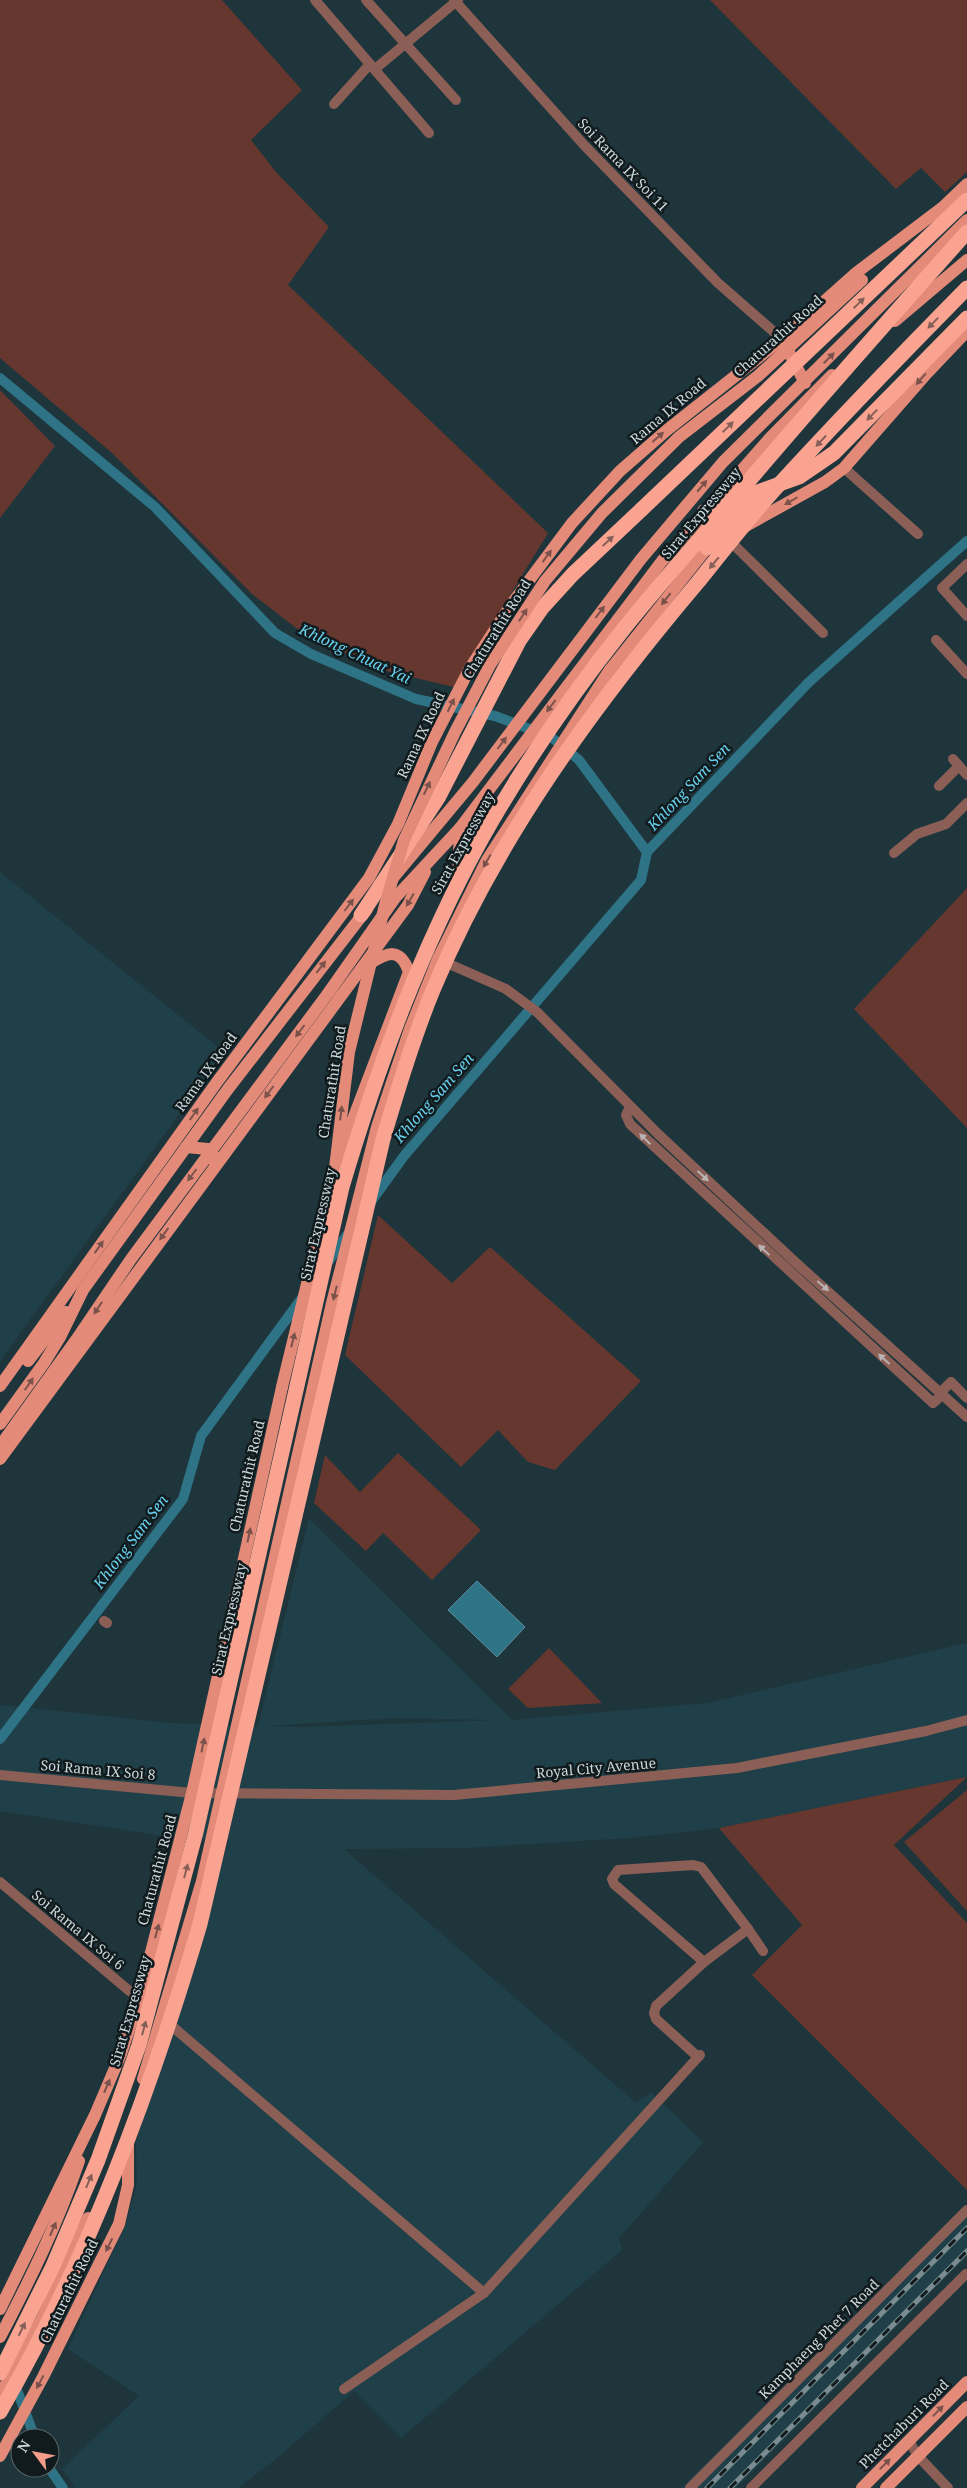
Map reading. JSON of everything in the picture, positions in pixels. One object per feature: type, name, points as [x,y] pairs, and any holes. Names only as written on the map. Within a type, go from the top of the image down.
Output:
[{"type":"highway","points":[[361,915],[438,798],[519,640],[542,608],[573,574],[967,200]]},
{"type":"highway","name":"Sirat Expressway","points":[[0,2373],[57,2257],[98,2160],[139,2045],[196,1832],[342,1187],[367,1103],[425,955],[482,838],[523,770],[569,702],[622,631],[778,446],[967,232]]},
{"type":"highway","points":[[0,2412],[30,2360],[101,2208],[157,2061],[182,1987],[216,1860],[383,1139],[406,1064],[434,988],[473,908],[517,827],[574,741],[634,658],[774,490],[967,288]]},
{"type":"highway","points":[[705,510],[798,477],[834,453],[967,318]]},
{"type":"highway","points":[[707,548],[758,491]]},
{"type":"main road","name":"Rama IX Road","points":[[0,1386],[257,1028],[369,878],[398,824],[432,742],[470,668],[553,547],[593,499],[667,430],[782,339],[875,257],[943,207],[967,184]]},
{"type":"main road","name":"Chaturathit Road","points":[[0,2337],[33,2273],[64,2204],[95,2115],[121,2054],[139,1999],[192,1793],[282,1387],[335,1168],[349,1052],[385,905],[404,840],[454,732],[490,665],[545,581],[602,513],[679,437],[758,376],[943,207]]},
{"type":"main road","name":"Rama IX Road","points":[[0,1424],[44,1364],[60,1337],[83,1290],[228,1089],[361,915],[473,782],[641,559],[723,462],[805,383],[967,220]]},
{"type":"main road","points":[[0,1446],[131,1259],[395,898],[460,828],[580,666],[662,560],[770,438],[833,374],[967,260]]},
{"type":"main road","points":[[866,321],[882,316],[886,322],[884,330]]},
{"type":"main road","points":[[707,548],[825,482],[844,468],[927,373],[967,331]]},
{"type":"main road","points":[[782,339],[805,383]]},
{"type":"main road","name":"Chaturathit Road","points":[[0,2396],[42,2318],[128,2129],[202,1881],[332,1304],[377,1127],[410,1029],[456,918],[487,860],[609,671],[707,548]]},
{"type":"main road","points":[[369,878],[438,798]]},
{"type":"main road","points":[[456,918],[460,828]]},
{"type":"main road","points":[[0,1459],[213,1166],[408,905],[434,857]]},
{"type":"main road","points":[[361,969],[384,954],[396,954],[404,959],[409,972]]},
{"type":"main road","points":[[335,1168],[366,1081],[409,972],[418,961],[438,959]]},
{"type":"main road","points":[[228,1089],[257,1028]]},
{"type":"main road","points":[[201,1126],[211,1145],[217,1148],[228,1148]]},
{"type":"main road","points":[[186,1146],[208,1149],[213,1156],[213,1166]]},
{"type":"main road","points":[[0,1396],[83,1290]]},
{"type":"main road","name":"Chaturathit Road","points":[[0,2309],[27,2256],[52,2199],[95,2115]]},
{"type":"main road","name":"Chaturathit Road","points":[[0,2456],[43,2377],[120,2224],[128,2185],[128,2129]]},
{"type":"main road","name":"Phetchaburi Road","points":[[862,2488],[967,2382]]},
{"type":"main road","points":[[886,2488],[967,2407]]},
{"type":"street","points":[[315,0],[429,133]]},
{"type":"street","points":[[366,0],[456,100]]},
{"type":"street","points":[[334,104],[372,66],[405,44],[456,1]]},
{"type":"street","name":"Soi Rama IX Soi 11","points":[[456,1],[590,152],[718,283],[782,339]]},
{"type":"street","points":[[844,468],[918,534]]},
{"type":"street","points":[[726,537],[823,633]]},
{"type":"street","points":[[967,564],[943,585],[944,591],[967,616]]},
{"type":"street","points":[[936,640],[967,674]]},
{"type":"street","points":[[939,786],[956,763],[967,775]]},
{"type":"street","points":[[894,853],[917,834],[946,824],[967,803]]},
{"type":"street","points":[[438,959],[494,982],[521,999],[537,1012],[630,1107],[688,1162],[794,1261],[967,1416]]},
{"type":"street","points":[[630,1107],[626,1115],[630,1124],[933,1404],[950,1382],[967,1398]]},
{"type":"street","points":[[679,1171],[688,1162]]},
{"type":"street","points":[[786,1270],[794,1261]]},
{"type":"street","points":[[845,1324],[854,1314]]},
{"type":"street","points":[[907,1379],[916,1369]]},
{"type":"street","name":"Royal City Avenue","points":[[192,1793],[454,1795],[728,1769],[926,1731],[967,1720]]},
{"type":"street","name":"Soi Rama IX Soi 8","points":[[0,1775],[192,1793]]},
{"type":"street","points":[[704,1962],[614,1884],[612,1879],[614,1873],[618,1870],[693,1865],[701,1867],[763,1951]]},
{"type":"street","name":"Soi Rama IX Soi 6","points":[[0,1882],[139,1999]]},
{"type":"street","points":[[344,2389],[484,2293],[699,2056],[656,2019],[654,2013],[665,1997],[704,1962],[748,1929]]},
{"type":"street","points":[[161,2017],[484,2293]]},
{"type":"street","name":"Kamphaeng Phet 7 Road","points":[[690,2488],[967,2210]]},
{"type":"street","points":[[751,2488],[966,2274]]},
{"type":"street","points":[[909,2441],[918,2456],[948,2488]]},
{"type":"shaded area","points":[[0,0],[222,0],[302,90],[251,140],[276,172],[329,227],[288,285],[548,533],[454,687],[390,672],[309,638],[252,594],[112,453],[0,358]]},
{"type":"shaded area","points":[[710,0],[967,0],[967,172],[945,192],[921,168],[896,189]]},
{"type":"shaded area","points":[[0,390],[55,446],[0,518]]},
{"type":"shaded area","points":[[0,872],[224,1052],[0,1361]]},
{"type":"shaded area","points":[[967,888],[967,1128],[854,1009]]},
{"type":"shaded area","points":[[378,1215],[452,1283],[490,1247],[641,1381],[555,1470],[528,1462],[498,1430],[461,1467],[345,1355]]},
{"type":"shaded area","points":[[398,1453],[481,1530],[432,1580],[383,1533],[366,1551],[314,1503],[325,1455],[360,1492]]},
{"type":"shaded area","points":[[309,1519],[512,1720],[708,1703],[967,1643],[967,1777],[719,1828],[629,1838],[462,1848],[344,1849],[636,2103],[651,2092],[703,2142],[619,2238],[622,2250],[401,2438],[354,2391],[277,2458],[238,2488],[76,2488],[62,2469],[139,2396],[68,2349],[125,2226],[137,2183],[136,2141],[229,1840],[165,1836],[0,1811],[0,1705],[171,1723],[258,1726]],"holes":[[[393,1718],[501,1720],[302,1727],[267,1726]]]},
{"type":"shaded area","points":[[549,1648],[602,1703],[528,1708],[508,1689]]},
{"type":"shaded area","points":[[967,1777],[894,1845],[967,1923],[967,2190],[752,1975],[802,1925],[719,1828]]},
{"type":"shaded area","points":[[967,1790],[967,1911],[904,1842]]},
{"type":"shaded area","points":[[967,2209],[967,2256],[736,2488],[681,2488]]},
{"type":"water","points":[[477,1581],[525,1627],[497,1657],[448,1610]]},
{"type":"waterway","name":"Khlong Chuat Yai","points":[[0,378],[155,507],[275,633],[311,654],[416,699],[495,716],[551,737],[579,760],[647,852]]},
{"type":"waterway","name":"Khlong Sam Sen","points":[[370,1203],[404,1156],[641,880],[647,852],[809,682],[967,541]]},
{"type":"waterway","name":"Khlong Sam Sen","points":[[328,1262],[347,1235]]},
{"type":"waterway","name":"Khlong Sam Sen","points":[[0,1739],[183,1499],[201,1436],[302,1298]]},
{"type":"waterway","points":[[14,2382],[31,2428]]},
{"type":"waterway","points":[[56,2478],[63,2488]]},
{"type":"railway","points":[[707,2488],[967,2228]]},
{"type":"railway","points":[[730,2488],[967,2251]]}]
